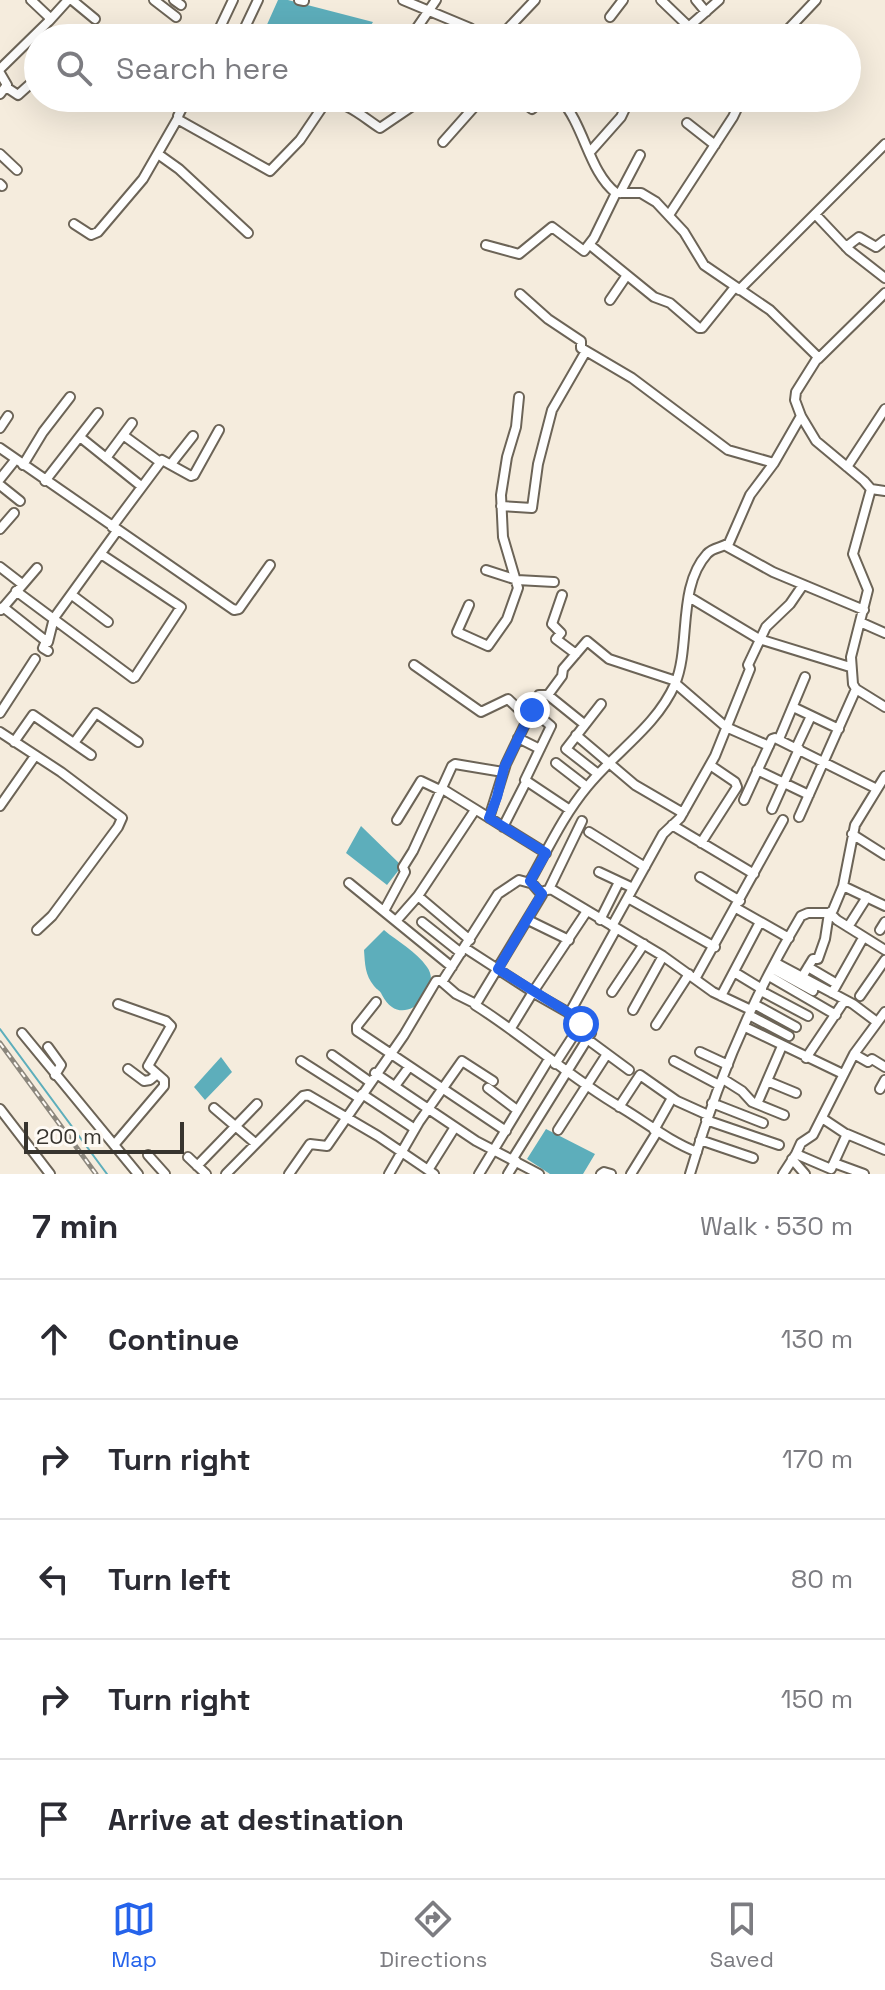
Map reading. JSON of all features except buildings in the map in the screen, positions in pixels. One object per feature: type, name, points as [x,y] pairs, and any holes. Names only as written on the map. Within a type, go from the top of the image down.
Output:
[{"type":"street","points":[[31,0],[49,17],[49,21]]},
{"type":"street","points":[[46,24],[70,0],[95,19]]},
{"type":"street","points":[[154,0],[176,17]]},
{"type":"street","points":[[222,24],[233,0]]},
{"type":"street","points":[[247,24],[258,0]]},
{"type":"street","points":[[403,0],[461,24]]},
{"type":"street","points":[[419,24],[436,0]]},
{"type":"street","points":[[512,24],[535,0]]},
{"type":"street","points":[[610,17],[623,0]]},
{"type":"street","points":[[661,0],[687,24]]},
{"type":"street","points":[[696,0],[706,12]]},
{"type":"street","points":[[693,24],[719,0]]},
{"type":"street","points":[[793,24],[816,0]]},
{"type":"street","points":[[24,47],[0,71],[3,90],[18,95],[24,90]]},
{"type":"street","points":[[74,224],[91,235],[98,232],[131,195],[181,112]]},
{"type":"street","points":[[178,118],[270,171],[300,140],[319,112]]},
{"type":"street","points":[[356,112],[380,128],[404,112]]},
{"type":"street","points":[[443,142],[470,112]]},
{"type":"street","points":[[571,112],[600,178],[618,193],[643,194],[669,215],[704,265],[770,310],[818,359]]},
{"type":"street","points":[[590,152],[623,112]]},
{"type":"street","points":[[669,215],[734,112]]},
{"type":"street","points":[[687,123],[715,145]]},
{"type":"street","points":[[590,245],[654,297],[669,302],[701,328],[885,144]]},
{"type":"street","points":[[0,154],[17,170]]},
{"type":"street","points":[[158,154],[179,169],[248,233]]},
{"type":"street","points":[[486,245],[519,254],[551,227],[582,251],[590,245],[640,155]]},
{"type":"street","points":[[815,214],[846,247],[885,278]]},
{"type":"street","points":[[846,247],[858,237],[876,247],[885,240]]},
{"type":"street","points":[[610,300],[627,275]]},
{"type":"street","points":[[885,293],[818,359],[796,392],[795,400],[816,441],[871,489],[885,491]]},
{"type":"street","points":[[520,294],[548,319],[581,341],[580,347],[632,378],[728,450],[774,463]]},
{"type":"street","points":[[501,506],[532,508],[538,464],[552,410],[586,351]]},
{"type":"street","points":[[0,479],[19,462],[70,397]]},
{"type":"street","points":[[469,605],[458,632],[488,646],[510,613],[517,593],[517,580],[505,547],[501,506],[503,473],[516,427],[519,397]]},
{"type":"street","points":[[847,467],[885,409]]},
{"type":"street","points":[[45,481],[98,413]]},
{"type":"street","points":[[0,428],[8,416]]},
{"type":"street","points":[[726,546],[750,495],[774,463],[801,416]]},
{"type":"street","points":[[106,458],[132,423]]},
{"type":"street","points":[[37,568],[2,608],[46,641],[43,648],[48,646],[54,618],[101,554],[141,486],[160,462],[162,460],[193,476],[219,430]]},
{"type":"street","points":[[123,435],[160,462]]},
{"type":"street","points":[[171,464],[193,436]]},
{"type":"street","points":[[80,437],[141,486]]},
{"type":"street","points":[[186,444],[205,455]]},
{"type":"street","points":[[0,448],[235,611],[270,565]]},
{"type":"street","points":[[0,485],[20,501]]},
{"type":"street","points":[[799,817],[856,689],[850,667],[867,585],[853,554],[871,489]]},
{"type":"street","points":[[0,529],[14,513]]},
{"type":"street","points":[[530,883],[553,835],[570,810],[598,774],[641,733],[675,682],[689,597],[699,567],[712,550],[726,546],[765,568],[864,610]]},
{"type":"street","points":[[0,567],[16,591],[134,678],[181,607],[101,554]]},
{"type":"street","points":[[486,570],[517,580],[554,582]]},
{"type":"street","points":[[569,1013],[663,834],[683,813],[710,765],[750,669],[748,665],[759,639],[803,585]]},
{"type":"street","points":[[0,589],[16,591]]},
{"type":"street","points":[[72,595],[108,622]]},
{"type":"street","points":[[562,595],[552,624],[561,633],[556,639],[576,654]]},
{"type":"street","points":[[689,597],[759,639],[850,667]]},
{"type":"street","points":[[860,622],[885,633]]},
{"type":"street","points":[[548,695],[562,676],[563,669],[589,641],[609,659],[675,682],[726,727],[769,746]]},
{"type":"street","points":[[0,713],[35,659]]},
{"type":"street","points":[[414,665],[480,712],[508,699],[551,726],[503,827]]},
{"type":"street","points":[[779,739],[805,677]]},
{"type":"street","points":[[856,689],[885,707]]},
{"type":"street","points":[[489,818],[503,772],[540,693],[548,695],[584,724]]},
{"type":"street","points":[[598,774],[566,750],[601,704]]},
{"type":"street","points":[[793,707],[839,729]]},
{"type":"street","points":[[74,743],[96,713],[138,742]]},
{"type":"street","points":[[14,742],[32,715],[91,755]]},
{"type":"street","points":[[772,809],[811,716]]},
{"type":"street","points":[[0,732],[122,818],[52,916],[37,930]]},
{"type":"street","points":[[576,735],[647,793],[683,813]]},
{"type":"street","points":[[518,738],[540,749]]},
{"type":"street","points":[[744,800],[773,738],[877,789]]},
{"type":"street","points":[[0,806],[35,756]]},
{"type":"street","points":[[556,763],[587,787]]},
{"type":"street","points":[[384,911],[405,872],[403,867],[453,764],[503,772]]},
{"type":"street","points":[[710,765],[749,789]]},
{"type":"street","points":[[757,770],[809,795]]},
{"type":"street","points":[[802,977],[813,959],[818,959],[825,939],[830,913],[843,886],[852,834],[885,776]]},
{"type":"street","points":[[397,820],[421,781],[441,789],[546,853]]},
{"type":"street","points":[[526,782],[570,810]]},
{"type":"street","points":[[701,843],[734,793],[737,787],[735,782]]},
{"type":"street","points":[[396,921],[418,896],[475,810]]},
{"type":"street","points":[[656,1025],[715,947],[783,820]]},
{"type":"street","points":[[475,1005],[528,920],[582,821]]},
{"type":"street","points":[[672,825],[754,874]]},
{"type":"street","points":[[589,832],[645,867]]},
{"type":"street","points":[[852,834],[885,855]]},
{"type":"street","points":[[599,872],[633,888]]},
{"type":"street","points":[[700,877],[760,922],[789,938]]},
{"type":"street","points":[[442,982],[500,892],[519,880],[587,911],[663,956],[721,996],[796,1027]]},
{"type":"street","points":[[600,920],[619,882]]},
{"type":"street","points":[[349,883],[452,967]]},
{"type":"street","points":[[843,886],[885,906]]},
{"type":"street","points":[[418,896],[465,947]]},
{"type":"street","points":[[848,927],[867,897]]},
{"type":"street","points":[[628,898],[715,947]]},
{"type":"street","points":[[414,934],[432,908]]},
{"type":"street","points":[[511,1028],[587,911]]},
{"type":"street","points":[[692,1174],[707,1118],[728,1065],[752,1010],[803,914],[830,913],[885,950]]},
{"type":"street","points":[[528,920],[569,940]]},
{"type":"street","points":[[422,922],[569,1013],[592,1031],[508,1174]]},
{"type":"street","points":[[721,996],[760,922]]},
{"type":"street","points":[[834,989],[863,938]]},
{"type":"street","points":[[612,992],[644,944]]},
{"type":"street","points":[[633,1010],[663,956]]},
{"type":"street","points":[[860,996],[885,960]]},
{"type":"street","points":[[808,967],[845,1000],[877,1022]]},
{"type":"street","points":[[773,969],[834,989]]},
{"type":"street","points":[[773,969],[813,991]]},
{"type":"street","points":[[773,969],[836,1015]]},
{"type":"street","points":[[734,972],[808,1016]]},
{"type":"street","points":[[289,1174],[310,1144],[326,1148],[436,981],[511,1028],[587,1087],[656,1131],[697,1152]]},
{"type":"street","points":[[806,1058],[845,1000]]},
{"type":"street","points":[[376,1002],[356,1028],[506,1131]]},
{"type":"street","points":[[114,1145],[164,1086],[164,1080],[149,1069],[148,1063],[171,1026],[166,1021],[118,1004]]},
{"type":"street","points":[[752,1010],[789,1036]]},
{"type":"street","points":[[783,1174],[801,1143],[813,1135],[854,1054],[885,1012]]},
{"type":"street","points":[[479,1174],[517,1110],[581,1024]]},
{"type":"street","points":[[745,1027],[843,1074]]},
{"type":"street","points":[[22,1033],[138,1174]]},
{"type":"street","points":[[587,1039],[629,1070]]},
{"type":"street","points":[[757,1104],[782,1046]]},
{"type":"street","points":[[48,1047],[61,1065],[55,1075]]},
{"type":"street","points":[[700,1052],[728,1065]]},
{"type":"street","points":[[558,1130],[607,1054]]},
{"type":"street","points":[[854,1054],[885,1067]]},
{"type":"street","points":[[332,1055],[370,1082]]},
{"type":"street","points":[[301,1061],[415,1129]]},
{"type":"street","points":[[389,1174],[427,1109],[462,1061],[517,1110]]},
{"type":"street","points":[[674,1061],[784,1115]]},
{"type":"street","points":[[395,1086],[409,1067]]},
{"type":"street","points":[[128,1069],[144,1081],[156,1075]]},
{"type":"street","points":[[375,1073],[455,1127],[539,1174]]},
{"type":"street","points":[[619,1107],[640,1075],[707,1118],[779,1145]]},
{"type":"street","points":[[880,1089],[885,1080]]},
{"type":"street","points":[[767,1081],[796,1093]]},
{"type":"street","points":[[226,1174],[303,1096],[313,1097],[431,1172],[455,1127]]},
{"type":"street","points":[[631,1174],[672,1098]]},
{"type":"street","points":[[712,1103],[763,1123]]},
{"type":"street","points":[[197,1166],[257,1104]]},
{"type":"street","points":[[214,1108],[255,1143]]},
{"type":"street","points":[[1,1113],[50,1174]]},
{"type":"street","points":[[822,1118],[846,1134],[885,1150]]},
{"type":"street","points":[[832,1169],[846,1134]]},
{"type":"street","points":[[700,1140],[753,1158]]},
{"type":"street","points":[[148,1155],[165,1174]]},
{"type":"street","points":[[794,1156],[832,1169],[864,1174]]},
{"type":"street","points":[[794,1156],[805,1174]]},
{"type":"street","points":[[188,1157],[206,1174]]},
{"type":"street","points":[[601,1174],[611,1174]]},
{"type":"water","points":[[278,0],[373,22],[372,24],[267,24]]},
{"type":"water","points":[[361,826],[402,866],[387,885],[346,853]]},
{"type":"water","points":[[384,930],[418,956],[431,976],[426,996],[410,1009],[400,1010],[390,1006],[367,973],[364,950]]},
{"type":"water","points":[[221,1057],[232,1072],[205,1100],[194,1087]]},
{"type":"water","points":[[546,1129],[595,1154],[583,1174],[550,1174],[527,1159]]},
{"type":"waterway","points":[[0,1029],[107,1174]]},
{"type":"railway","points":[[0,1043],[96,1174]]},
{"type":"route","points":[[532,710],[504,768],[489,818],[546,853],[530,881],[542,894],[498,969],[569,1013],[581,1024]]}]
